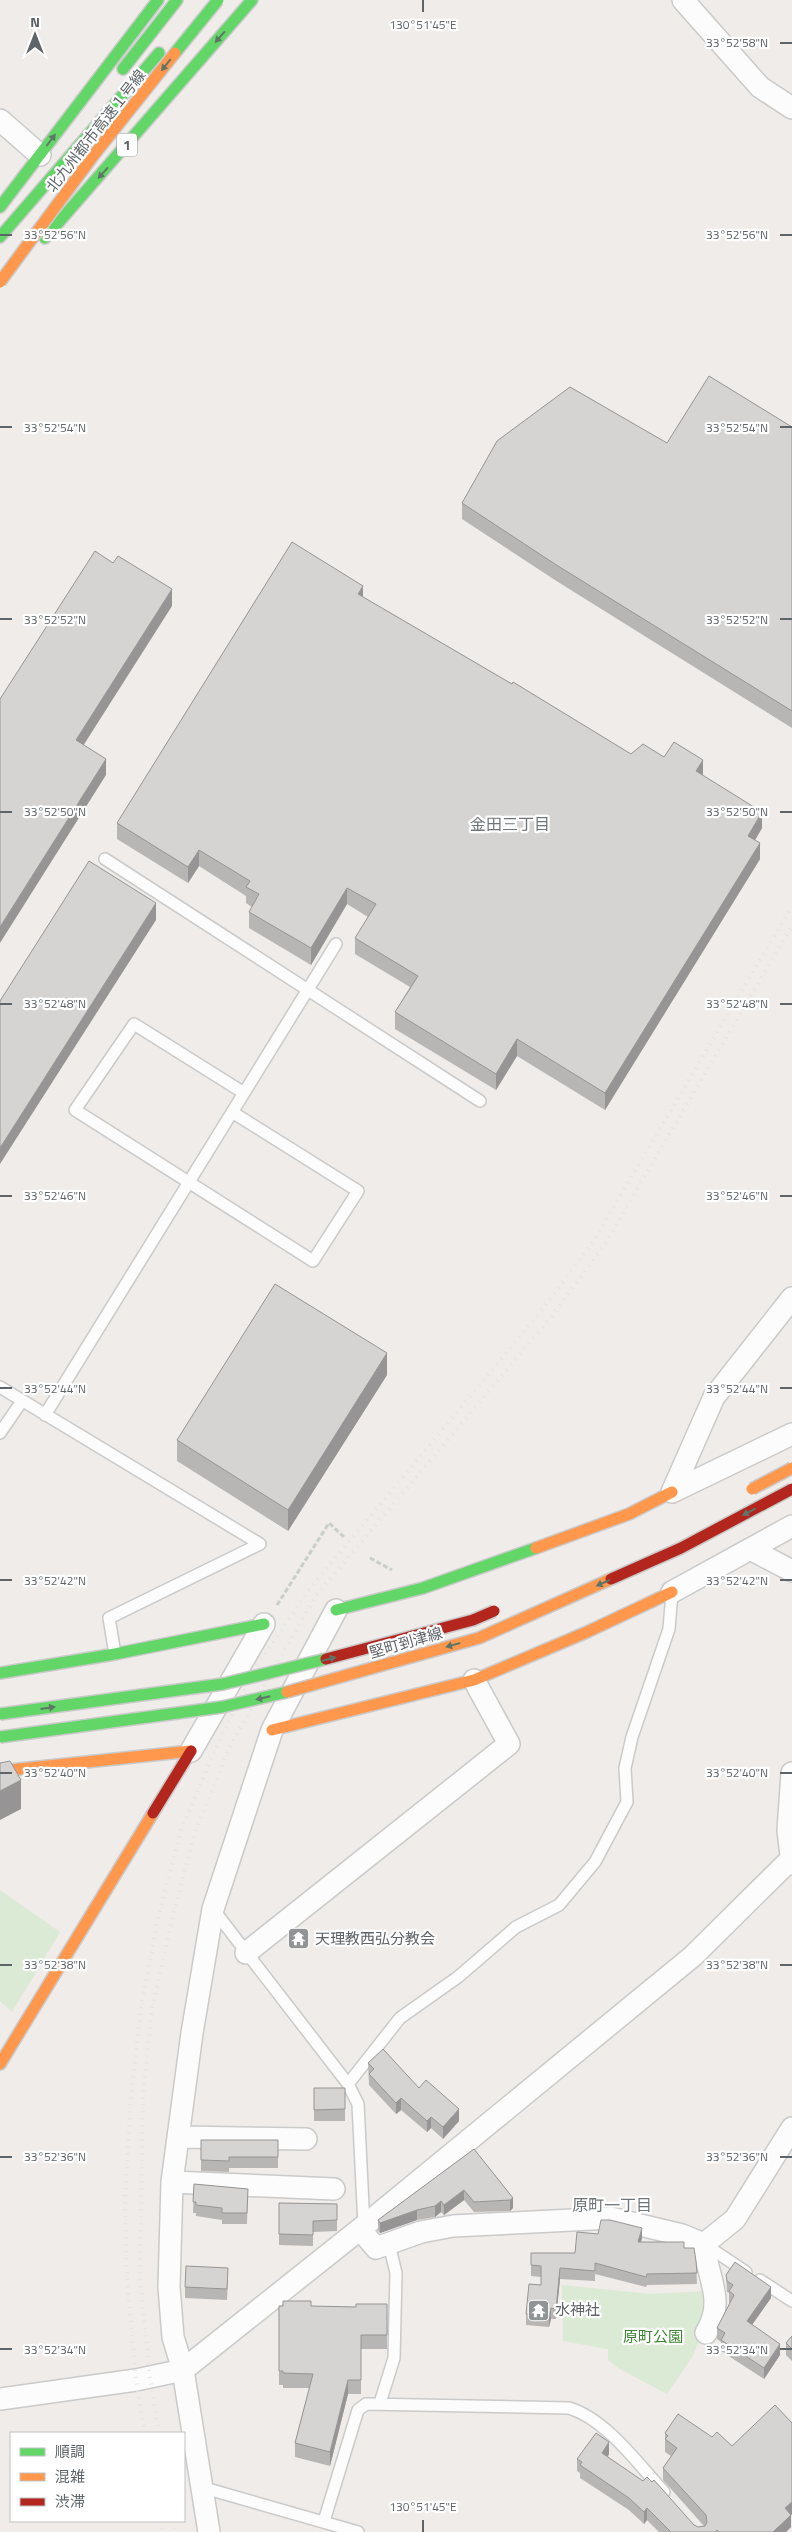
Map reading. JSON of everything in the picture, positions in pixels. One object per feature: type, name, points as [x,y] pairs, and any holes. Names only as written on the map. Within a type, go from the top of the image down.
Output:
[{"type":"main road","points":[[0,206],[158,0]]},
{"type":"main road","name":"北九州都市高速１号線","points":[[115,80],[177,0]]},
{"type":"main road","name":"北九州都市高速１号線","points":[[0,237],[205,0]]},
{"type":"main road","name":"北九州都市高速１号線","points":[[0,282],[93,156],[218,0]]},
{"type":"main road","points":[[0,272],[237,0]]},
{"type":"main road","name":"北九州都市高速１号線","points":[[0,289],[252,0]]},
{"type":"main road","name":"北九州都市高速１号線","points":[[0,231],[79,128]]},
{"type":"main road","points":[[741,1495],[792,1468]]},
{"type":"main road","name":"堅町到津線","points":[[0,1737],[222,1707],[284,1693],[479,1638],[681,1548],[792,1489]]},
{"type":"main road","points":[[336,1610],[423,1588],[629,1514],[672,1492]]},
{"type":"main road","points":[[272,1730],[474,1680],[587,1632],[672,1592]]},
{"type":"main road","name":"堅町到津線","points":[[0,1714],[222,1684],[306,1665],[473,1620],[509,1604]]},
{"type":"main road","points":[[0,1673],[115,1654],[264,1624]]},
{"type":"main road","points":[[0,1771],[190,1751]]},
{"type":"main road","points":[[0,2064],[190,1751]]},
{"type":"street","points":[[683,0],[760,87],[783,104],[792,108]]},
{"type":"street","points":[[0,120],[40,156]]},
{"type":"street","points":[[672,1492],[714,1398],[792,1298]]},
{"type":"street","points":[[672,1492],[792,1434]]},
{"type":"street","points":[[672,1592],[752,1550],[792,1526]]},
{"type":"street","points":[[752,1550],[792,1572]]},
{"type":"street","points":[[209,2532],[183,2370],[173,2337],[169,2287],[172,2182],[192,2033],[213,1909],[272,1730],[336,1610]]},
{"type":"street","points":[[190,1751],[264,1624]]},
{"type":"street","points":[[246,1953],[509,1744],[474,1680]]},
{"type":"street","points":[[0,2400],[136,2380],[183,2370],[364,2226],[693,1956],[792,1860],[788,1830],[792,1773]]},
{"type":"street","points":[[704,2244],[735,2220],[792,2128]]},
{"type":"street","points":[[178,2138],[306,2138]]},
{"type":"street","points":[[172,2182],[334,2189]]},
{"type":"street","points":[[364,2226],[365,2235],[376,2248],[421,2232],[453,2226],[611,2218],[682,2235],[704,2244]]},
{"type":"street","points":[[704,2244],[705,2259],[713,2281],[716,2302],[716,2313],[706,2333]]},
{"type":"lane","points":[[105,859],[480,1101]]},
{"type":"lane","points":[[45,1415],[336,944]]},
{"type":"lane","points":[[232,1112],[358,1191],[313,1262],[75,1110],[134,1024],[244,1093]]},
{"type":"lane","points":[[0,1388],[260,1544],[108,1618],[115,1654]]},
{"type":"lane","points":[[0,1433],[22,1401]]},
{"type":"lane","points":[[348,2084],[400,2018],[458,1977],[516,1928],[559,1905],[595,1862],[627,1802],[625,1768],[632,1737],[669,1629],[672,1592]]},
{"type":"lane","points":[[213,1909],[348,2084],[358,2104],[364,2226]]},
{"type":"lane","points":[[380,2403],[394,2358],[396,2273],[389,2244]]},
{"type":"lane","points":[[704,2244],[792,2301]]},
{"type":"lane","points":[[324,2521],[358,2410],[366,2404],[380,2403],[568,2408],[583,2412],[620,2444],[672,2501]]},
{"type":"lane","points":[[201,2486],[358,2532]]},
{"type":"path","points":[[264,1624],[329,1523],[344,1536]]},
{"type":"green space","points":[[0,1890],[60,1932],[12,2012],[0,2001]]},
{"type":"green space","name":"原町公園","points":[[562,2285],[651,2294],[707,2291],[712,2314],[692,2357],[667,2394],[618,2368],[608,2360],[608,2349],[563,2341]]},
{"type":"building","points":[[709,376],[792,427],[792,711],[558,566],[462,503],[497,441],[570,387],[667,443]]},
{"type":"building","points":[[292,542],[363,586],[358,594],[512,684],[513,682],[631,754],[643,744],[664,757],[674,742],[703,760],[696,771],[762,812],[748,836],[760,843],[605,1093],[517,1039],[496,1074],[395,1012],[418,976],[355,938],[376,904],[347,888],[311,948],[249,912],[259,894],[246,887],[250,881],[199,850],[188,867],[117,823]]},
{"type":"building","points":[[95,551],[113,563],[118,556],[172,589],[76,740],[106,759],[0,927],[0,699]]},
{"type":"building","points":[[89,861],[156,903],[0,1148],[0,1001]]},
{"type":"building","points":[[275,1284],[387,1353],[288,1510],[177,1440]]},
{"type":"building","points":[[10,1761],[21,1780],[0,1791],[0,1763]]},
{"type":"building","points":[[383,2049],[419,2088],[426,2080],[459,2109],[443,2127],[431,2117],[427,2121],[401,2098],[396,2103],[369,2074],[374,2069],[368,2063]]},
{"type":"building","points":[[314,2088],[345,2088],[345,2109],[314,2110]]},
{"type":"building","points":[[201,2140],[278,2140],[278,2157],[229,2157],[229,2161],[201,2160]]},
{"type":"building","points":[[474,2149],[513,2198],[510,2200],[474,2202],[464,2190],[444,2205],[441,2201],[435,2206],[380,2223],[378,2220]]},
{"type":"building","points":[[194,2184],[248,2189],[247,2213],[222,2213],[222,2208],[196,2205],[196,2202],[193,2202]]},
{"type":"building","points":[[279,2203],[337,2204],[337,2220],[313,2221],[313,2235],[279,2234]]},
{"type":"building","points":[[601,2220],[610,2220],[642,2228],[638,2242],[684,2242],[684,2248],[694,2248],[697,2273],[647,2274],[646,2277],[595,2263],[595,2271],[560,2268],[556,2309],[551,2308],[549,2317],[526,2314],[529,2284],[541,2285],[541,2266],[531,2265],[531,2253],[575,2253],[577,2232],[598,2234]]},
{"type":"building","points":[[735,2262],[771,2287],[747,2321],[780,2344],[764,2368],[721,2340],[725,2333],[717,2328],[734,2295],[729,2291],[733,2285],[727,2281],[726,2275]]},
{"type":"building","points":[[186,2266],[228,2268],[227,2289],[185,2287]]},
{"type":"building","points":[[283,2301],[311,2301],[311,2306],[356,2307],[356,2304],[387,2304],[387,2335],[361,2335],[361,2380],[348,2380],[330,2452],[295,2443],[313,2374],[283,2373],[283,2371],[279,2371],[279,2306],[283,2306]]},
{"type":"building","points":[[792,2336],[792,2349],[786,2343]]},
{"type":"building","points":[[775,2405],[792,2423],[792,2502],[785,2508],[791,2515],[773,2532],[719,2532],[717,2530],[716,2532],[671,2532],[647,2508],[644,2512],[629,2498],[580,2465],[582,2462],[577,2459],[596,2433],[609,2442],[602,2453],[643,2481],[647,2477],[652,2482],[654,2480],[694,2525],[698,2527],[705,2526],[707,2522],[706,2515],[663,2468],[677,2448],[665,2439],[668,2436],[665,2433],[678,2414],[712,2437],[717,2432],[732,2446]]},
{"type":"railway","points":[[145,2432],[136,2380],[127,2280],[125,2197],[131,2094],[141,2007],[158,1918],[180,1833],[217,1745],[257,1666],[307,1592],[542,1310],[594,1240],[792,906]]},
{"type":"railway","points":[[159,2432],[150,2378],[140,2278],[143,2094],[152,2009],[172,1919],[194,1835],[229,1748],[315,1597],[552,1316],[603,1247],[792,926]]},
{"type":"railway","points":[[160,2522],[163,2532]]},
{"type":"railway","points":[[173,2522],[175,2532]]},
{"type":"traffic: fast","points":[[0,207],[158,0]]},
{"type":"traffic: fast","points":[[123,69],[177,0]]},
{"type":"traffic: fast","points":[[175,53],[218,0]]},
{"type":"traffic: fast","points":[[45,238],[252,0]]},
{"type":"traffic: fast","points":[[0,237],[159,53]]},
{"type":"traffic: fast","points":[[336,1610],[423,1588],[536,1548]]},
{"type":"traffic: fast","points":[[0,1673],[115,1654],[264,1624]]},
{"type":"traffic: fast","points":[[0,1714],[223,1684],[326,1659]]},
{"type":"traffic: fast","points":[[0,1737],[222,1707],[287,1692]]},
{"type":"traffic: slow","points":[[0,282],[93,156],[175,53]]},
{"type":"traffic: slow","points":[[752,1489],[792,1468]]},
{"type":"traffic: slow","points":[[536,1548],[629,1514],[672,1492]]},
{"type":"traffic: slow","points":[[287,1692],[479,1638],[611,1579]]},
{"type":"traffic: slow","points":[[272,1730],[474,1680],[587,1632],[672,1592]]},
{"type":"traffic: slow","points":[[0,1771],[191,1751]]},
{"type":"traffic: slow","points":[[0,2064],[153,1813]]},
{"type":"traffic: jam","points":[[611,1579],[681,1548],[792,1489]]},
{"type":"traffic: jam","points":[[326,1659],[473,1620],[494,1611]]},
{"type":"traffic: jam","points":[[153,1813],[191,1751]]},
{"type":"place","name":"天理教西弘分教会","points":[[299,1939]]},
{"type":"place","name":"水神社","points":[[539,2310]]},
{"type":"district","name":"金田三丁目","points":[[510,824]]},
{"type":"district","name":"原町一丁目","points":[[612,2205]]}]
